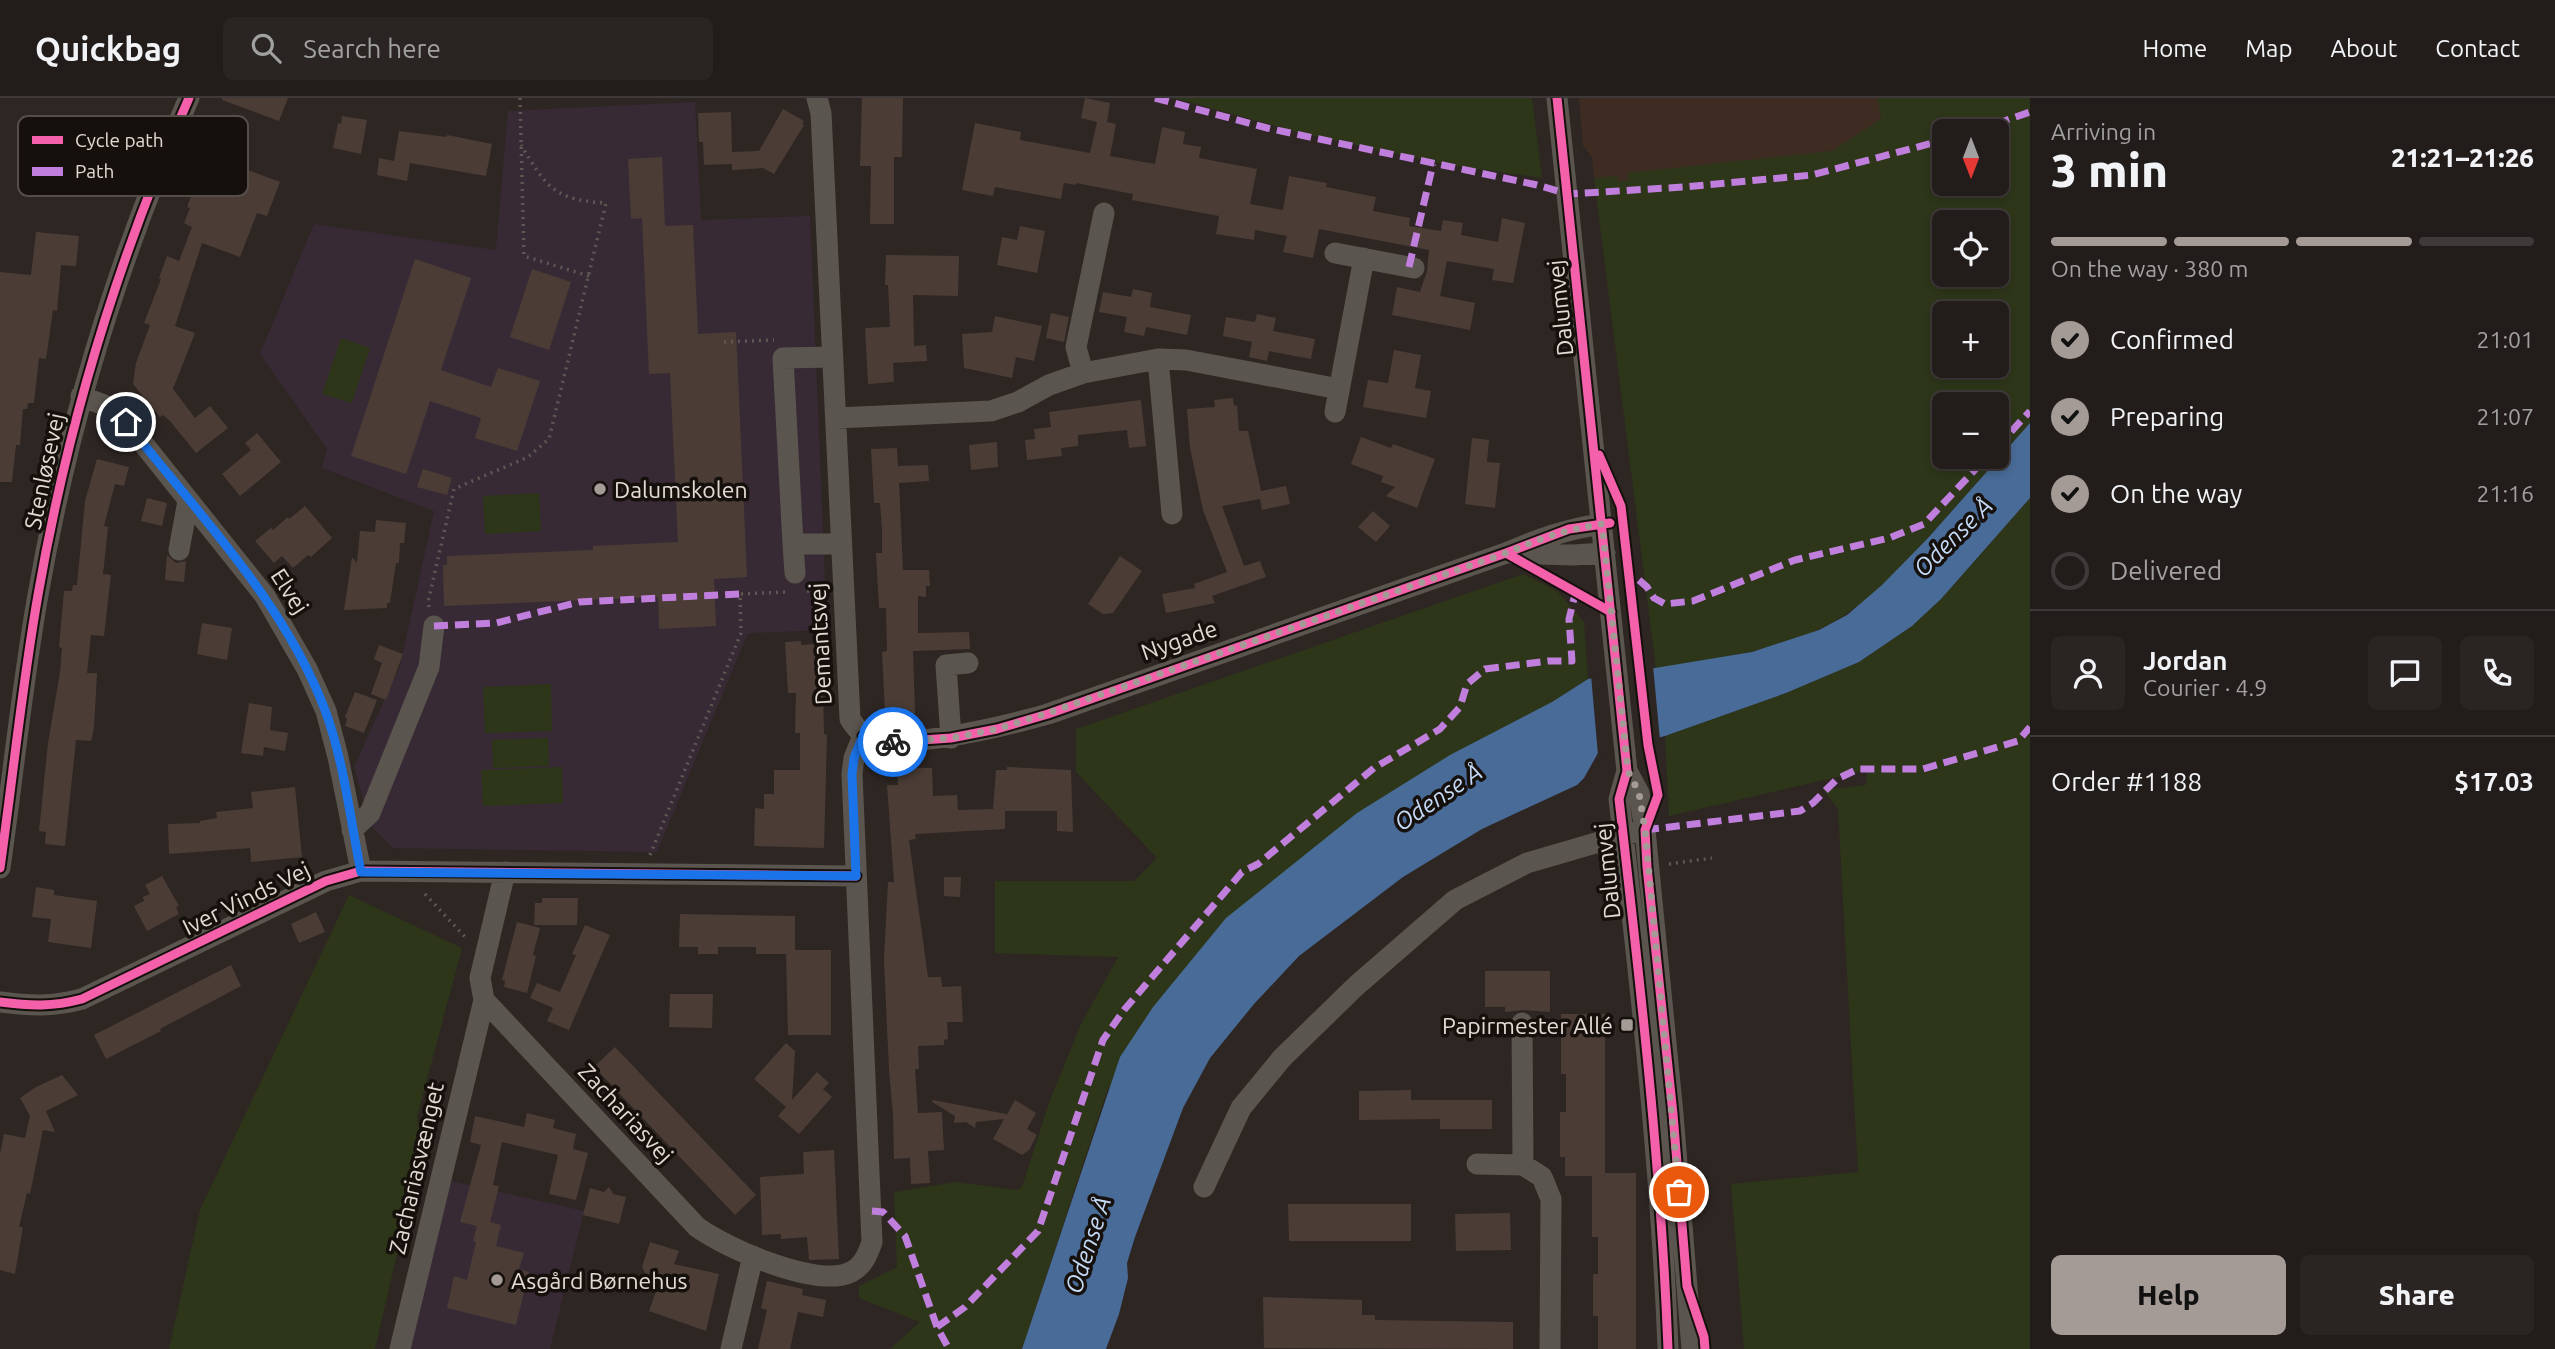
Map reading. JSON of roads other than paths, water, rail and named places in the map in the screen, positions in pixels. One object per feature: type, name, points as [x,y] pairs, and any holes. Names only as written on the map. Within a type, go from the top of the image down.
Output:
[{"type":"street","name":"Stenløsevej","points":[[181,116],[189,98]]},
{"type":"street","name":"Demantsvej","points":[[817,98],[821,113],[850,719],[863,736]]},
{"type":"street","name":"Dalumvej","points":[[1557,98],[1628,771],[1639,793],[1645,830],[1673,1114],[1692,1349]]},
{"type":"street","name":"Stenløsevej","points":[[0,869],[37,596],[62,475],[81,396],[117,275],[148,196]]},
{"type":"street","points":[[1083,373],[1076,347],[1104,213]]},
{"type":"street","points":[[1335,253],[1415,268]]},
{"type":"street","points":[[1335,412],[1364,258]]},
{"type":"street","points":[[795,573],[783,358],[833,357]]},
{"type":"street","points":[[1158,359],[1172,514]]},
{"type":"street","points":[[836,418],[991,411],[1083,373],[1158,359],[1186,360],[1339,389]]},
{"type":"street","name":"Elvej","points":[[81,396],[109,407],[126,422],[265,596],[307,669],[326,711],[361,872]]},
{"type":"street","points":[[179,550],[188,501]]},
{"type":"street","name":"Nygade","points":[[863,736],[879,743],[951,738],[997,729],[1569,529],[1602,524]]},
{"type":"street","points":[[793,544],[841,544]]},
{"type":"street","name":"Nygade","points":[[1506,553],[1605,553]]},
{"type":"street","points":[[352,830],[370,813],[429,667],[434,626]]},
{"type":"street","points":[[951,738],[946,665],[968,663]]},
{"type":"street","points":[[856,876],[852,774],[854,758],[863,736]]},
{"type":"street","name":"Dalumvej","points":[[1628,771],[1619,799],[1653,1116],[1668,1349]]},
{"type":"street","points":[[1204,1187],[1241,1108],[1282,1058],[1356,986],[1455,900],[1527,863],[1645,830]]},
{"type":"street","name":"Iver Vinds Vej","points":[[0,1002],[25,1006],[55,1006],[82,999],[326,881],[361,872],[856,876]]},
{"type":"street","points":[[484,1000],[480,978],[505,872]]},
{"type":"street","name":"Zachariasvej","points":[[484,1000],[697,1227],[726,1245],[810,1275],[842,1275],[862,1264],[872,1242],[856,876]]},
{"type":"street","name":"Zachariasvænget","points":[[400,1349],[484,1000]]},
{"type":"street","points":[[1522,1023],[1523,1165]]},
{"type":"street","points":[[1478,1164],[1523,1165],[1542,1177],[1551,1199],[1550,1349]]},
{"type":"street","points":[[731,1349],[753,1256]]},
{"type":"water","name":"Odense Å","points":[[2030,423],[2030,498],[1941,599],[1912,626],[1859,662],[1786,693],[1665,736],[1598,753],[1577,785],[1482,829],[1403,877],[1299,956],[1254,1004],[1210,1058],[1183,1108],[1135,1237],[1127,1263],[1128,1278],[1119,1314],[1106,1349],[1022,1349],[1120,1057],[1153,1007],[1226,918],[1357,813],[1450,755],[1552,702],[1588,679],[1752,652],[1819,630],[1847,615],[1882,585],[1928,538],[1989,469],[2009,469],[2009,447]]},
{"type":"place","name":"Dalumskolen","points":[[600,489]]},
{"type":"place","name":"Papirmester Allé","points":[[1627,1025]]},
{"type":"place","name":"Asgård Børnehus","points":[[497,1280]]}]
